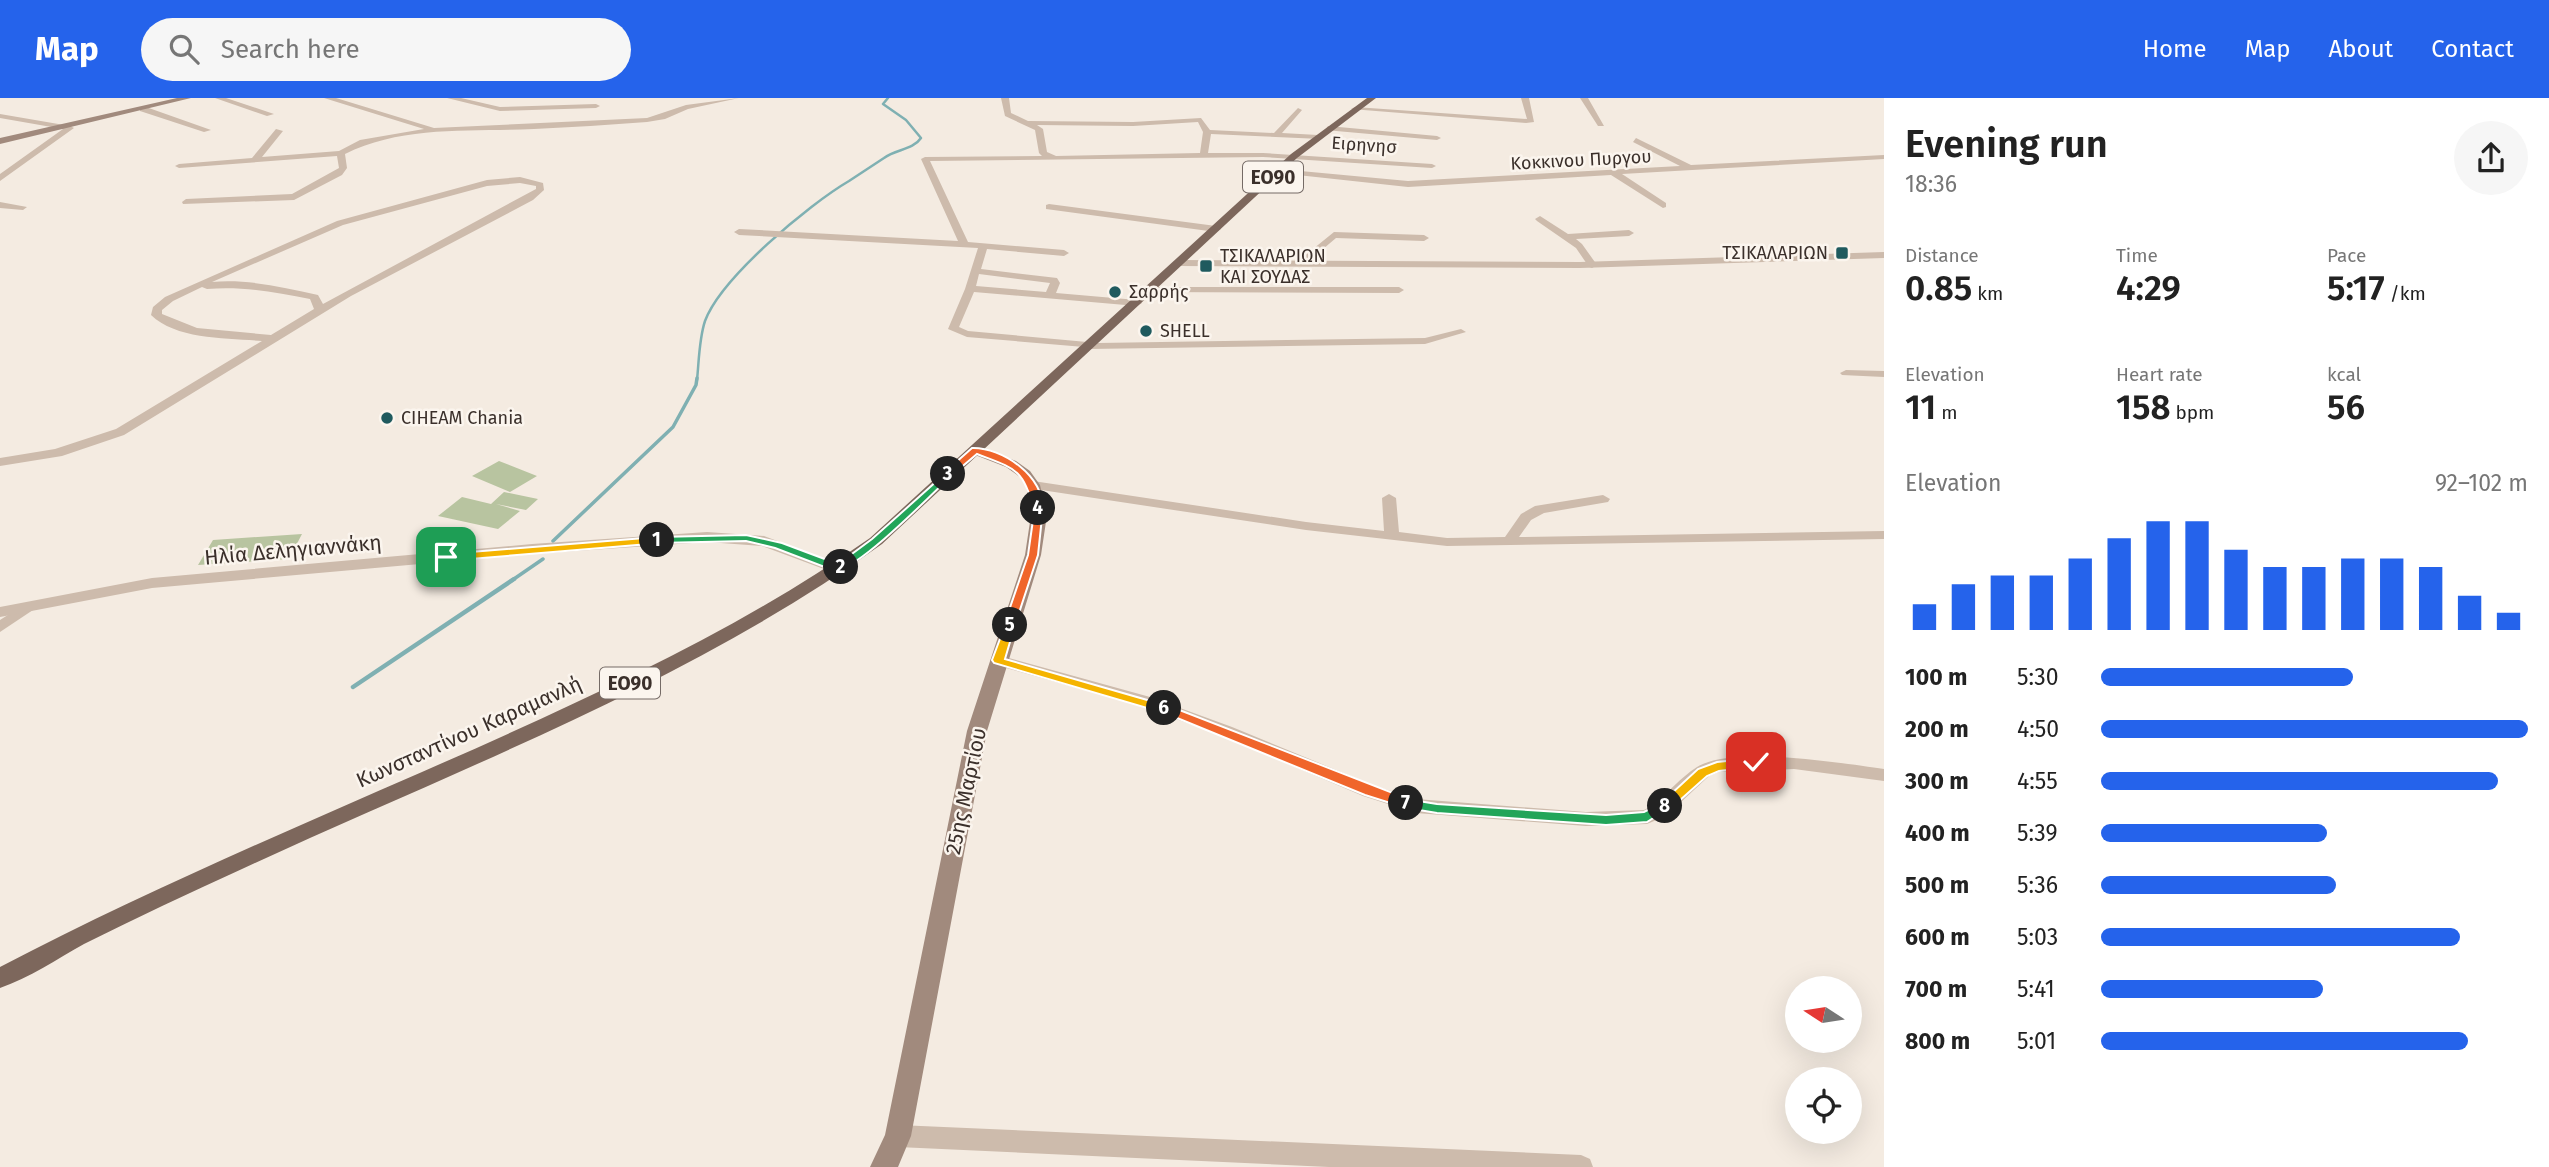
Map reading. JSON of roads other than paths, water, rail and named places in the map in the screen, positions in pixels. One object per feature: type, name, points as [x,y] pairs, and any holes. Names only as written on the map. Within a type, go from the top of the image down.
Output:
[{"type":"main road","points":[[0,141],[187,98]]},
{"type":"main road","points":[[747,98],[769,98]]},
{"type":"main road","name":"Κωνσταντίνου Καραμανλή","points":[[0,978],[53,949],[191,882],[554,721],[749,622],[838,569],[876,541],[1294,156],[1328,128],[1372,98]]},
{"type":"main road","points":[[975,450],[1019,468],[1032,485]]},
{"type":"main road","name":"25ης Μαρτίου","points":[[884,1167],[898,1136],[977,731],[1033,555],[1039,514],[1032,485]]},
{"type":"street","points":[[219,98],[270,114]]},
{"type":"street","points":[[328,98],[435,130]]},
{"type":"street","points":[[452,98],[500,109],[600,104],[558,126]]},
{"type":"street","points":[[470,104],[493,98]]},
{"type":"street","points":[[179,166],[341,153],[363,142],[435,130],[558,126],[656,119],[678,108],[735,98]]},
{"type":"street","points":[[1005,98],[1008,114],[1039,129],[1043,153],[1055,158]]},
{"type":"street","points":[[1354,109],[1530,121],[1525,98]]},
{"type":"street","points":[[1584,98],[1601,124]]},
{"type":"street","points":[[143,109],[207,130]]},
{"type":"street","points":[[1278,133],[1298,110]]},
{"type":"street","points":[[0,116],[69,125],[66,132],[0,178]]},
{"type":"street","points":[[1429,184],[1440,116]]},
{"type":"street","points":[[1026,123],[1133,124],[1196,120],[1204,122],[1207,132],[1204,156]]},
{"type":"street","points":[[1328,128],[1434,152]]},
{"type":"street","points":[[254,161],[279,131]]},
{"type":"street","points":[[1207,132],[1278,133],[1318,137]]},
{"type":"street","points":[[1636,140],[1694,170]]},
{"type":"street","name":"Ειρηνησ","points":[[964,244],[925,159],[1434,152]]},
{"type":"street","points":[[186,201],[296,196],[339,173],[343,168],[341,153]]},
{"type":"street","name":"Κοκκινου Πυργου","points":[[1279,171],[1378,183],[1429,184],[1884,157]]},
{"type":"street","points":[[1614,173],[1663,205]]},
{"type":"street","points":[[0,462],[70,450],[120,432],[275,339],[347,294],[530,198],[540,190],[540,186],[527,181],[500,180],[328,227],[189,289],[169,299],[157,309],[156,315],[188,328],[275,339]]},
{"type":"street","points":[[0,205],[23,207]]},
{"type":"street","points":[[1049,207],[1216,229]]},
{"type":"street","points":[[1540,219],[1579,246],[1592,265]]},
{"type":"street","points":[[739,232],[964,244],[1064,253]]},
{"type":"street","points":[[1568,237],[1629,233]]},
{"type":"street","points":[[1300,264],[1334,235],[1424,238]]},
{"type":"street","points":[[983,246],[971,289],[954,326],[957,332],[1091,345],[1425,341],[1461,332]]},
{"type":"street","points":[[1179,263],[1592,265],[1884,255]]},
{"type":"street","points":[[240,266],[246,283]]},
{"type":"street","points":[[976,271],[1053,280],[1055,283],[1050,296]]},
{"type":"street","points":[[189,289],[246,283],[314,297],[347,294]]},
{"type":"street","points":[[971,289],[1050,296],[1143,297],[1399,290]]},
{"type":"street","points":[[314,297],[320,310]]},
{"type":"street","points":[[1846,373],[1884,374]]},
{"type":"street","points":[[1032,485],[1392,537],[1447,542],[1884,535]]},
{"type":"street","points":[[1389,498],[1392,537]]},
{"type":"street","points":[[1509,541],[1526,517],[1541,509],[1603,499]]},
{"type":"street","name":"Ηλία Δεληγιαννάκη","points":[[0,612],[152,583],[532,549],[707,537],[764,541],[838,569]]},
{"type":"street","points":[[0,626],[28,607]]},
{"type":"street","points":[[998,660],[1144,701],[1369,791],[1416,806],[1606,820],[1647,817],[1659,811],[1703,772],[1731,764],[1794,762],[1884,775]]},
{"type":"street","points":[[898,1136],[1581,1167]]},
{"type":"waterway","points":[[697,380],[705,321],[728,284],[768,244],[811,207],[889,155],[914,145],[921,138],[906,120],[883,104],[888,98]]},
{"type":"waterway","points":[[553,541],[673,427],[696,385],[697,378]]},
{"type":"waterway","points":[[511,581],[543,559]]},
{"type":"waterway","points":[[353,687],[514,579]]},
{"type":"place","name":"ΤΣΙΚΑΛΑΡΙΩΝ","points":[[1842,253]]},
{"type":"place","name":"ΤΣΙΚΑΛΑΡΙΩΝ ΚΑΙ ΣΟΥΔΑΣ","points":[[1206,266]]},
{"type":"place","name":"Σαρρής","points":[[1115,292]]},
{"type":"place","name":"SHELL","points":[[1146,331]]},
{"type":"place","name":"CIHEAM Chania","points":[[387,418]]}]
